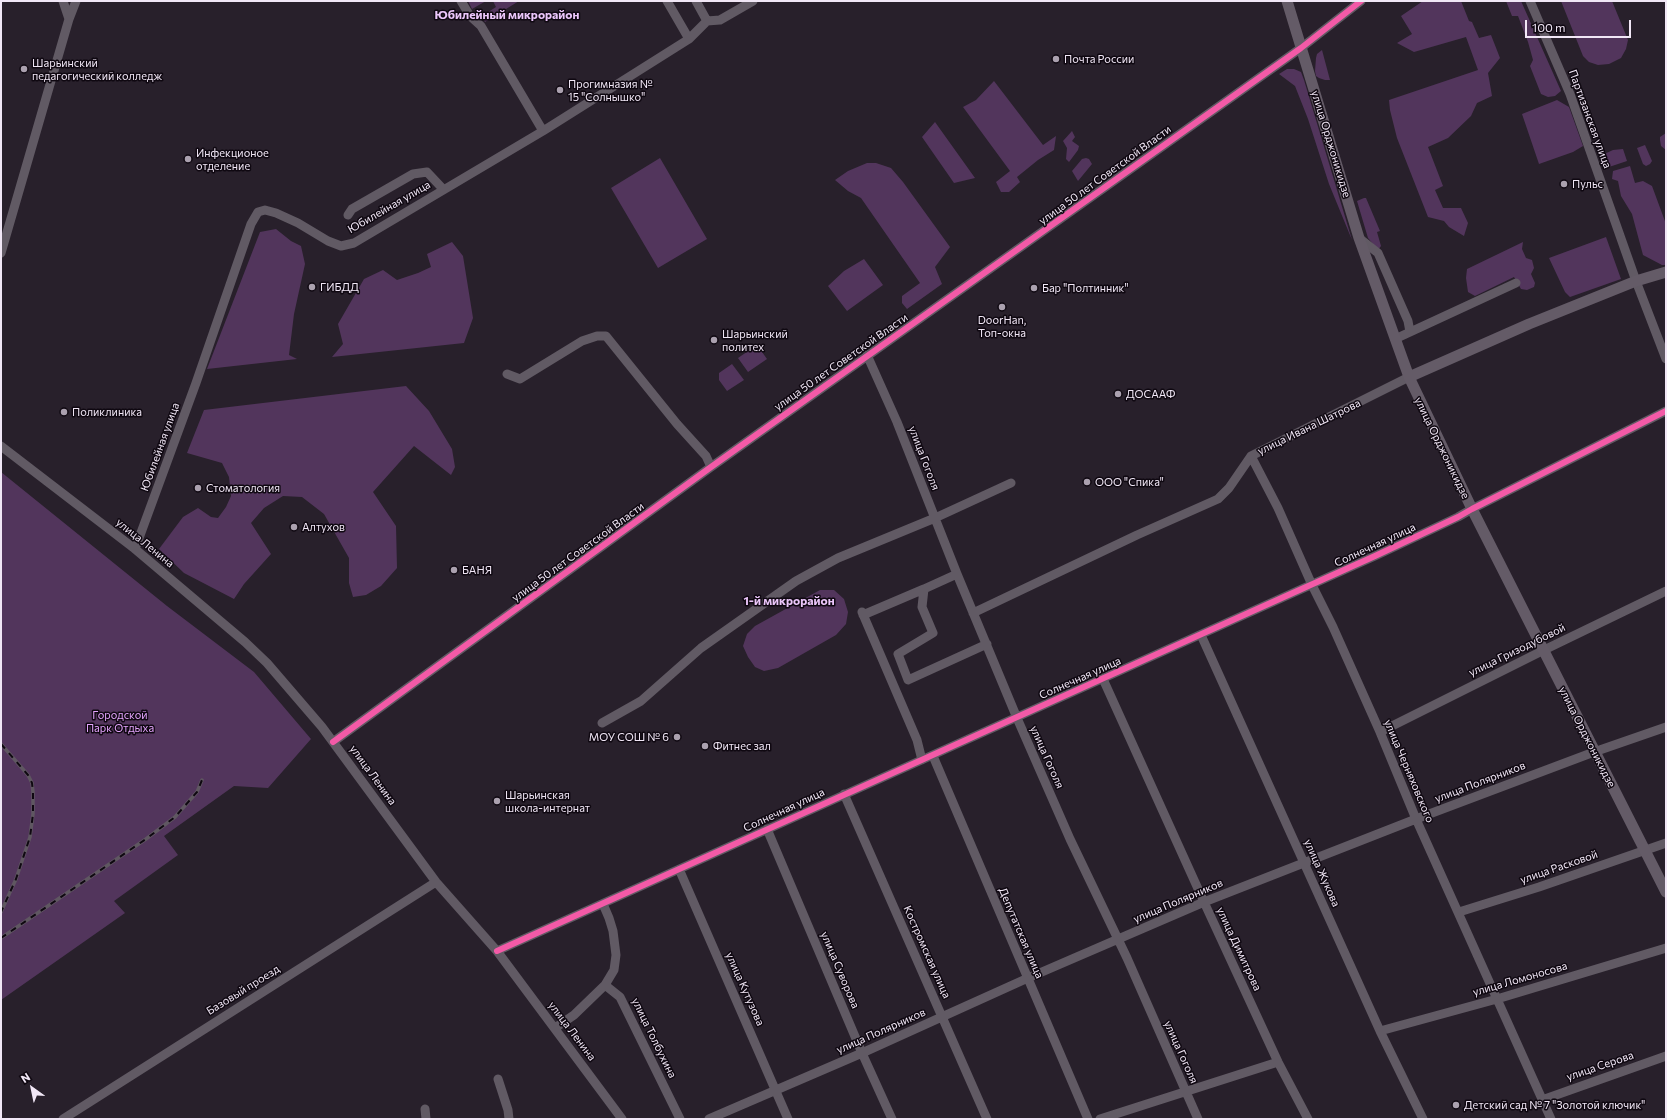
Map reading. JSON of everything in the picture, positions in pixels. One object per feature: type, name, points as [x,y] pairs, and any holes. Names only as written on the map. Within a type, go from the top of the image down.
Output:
[{"type":"main road","name":"улица Орджоникидзе","points":[[1287,1],[1359,238],[1409,377],[1472,509],[1666,892]]},
{"type":"main road","name":"улица Ивана Шатрова","points":[[1409,377],[1529,324],[1636,281],[1666,272]]},
{"type":"street","points":[[63,1],[69,19]]},
{"type":"street","points":[[1,253],[69,19],[76,1]]},
{"type":"street","points":[[461,1],[470,16],[481,26],[543,131]]},
{"type":"street","points":[[667,1],[689,39]]},
{"type":"street","points":[[696,1],[708,21],[720,20],[752,1]]},
{"type":"street","name":"улица 50 лет Советской Власти","points":[[333,742],[867,355],[1301,48],[1361,1]]},
{"type":"street","name":"Партизанская улица","points":[[1530,1],[1570,94],[1636,281],[1666,359]]},
{"type":"street","name":"Юбилейная улица","points":[[135,549],[251,224],[258,212],[265,210],[276,213],[298,223],[328,241],[341,246],[354,243],[543,131],[689,39],[708,21]]},
{"type":"street","points":[[348,215],[352,209],[413,174],[426,172],[443,189]]},
{"type":"street","points":[[1359,238],[1378,253],[1408,321],[1410,332]]},
{"type":"street","points":[[1395,339],[1516,283]]},
{"type":"street","points":[[507,374],[520,378],[582,341],[597,336],[606,336],[676,424],[706,456],[711,468]]},
{"type":"street","name":"улица Гоголя","points":[[867,355],[897,422],[957,574],[1017,718],[1070,839],[1118,939],[1198,1119]]},
{"type":"street","name":"улица Ивана Шатрова","points":[[973,613],[1137,535],[1218,499],[1229,488],[1251,456],[1409,377]]},
{"type":"street","name":"Солнечная улица","points":[[497,952],[766,829],[933,756],[1312,585],[1458,517],[1666,411]]},
{"type":"street","name":"улица Ленина","points":[[1,446],[135,549],[245,642],[267,663],[333,742],[436,882],[497,952],[622,1119]]},
{"type":"street","name":"улица Черняховского","points":[[1251,456],[1278,508],[1312,585],[1333,627],[1380,732],[1416,819],[1551,1119]]},
{"type":"street","points":[[602,723],[641,701],[701,648],[796,581],[838,558],[935,518],[1011,483]]},
{"type":"street","points":[[922,760],[917,740],[862,613],[957,574]]},
{"type":"street","points":[[924,588],[922,607],[933,634],[898,654],[908,680],[987,644]]},
{"type":"street","name":"улица Гризодубовой","points":[[1380,732],[1666,591]]},
{"type":"street","name":"улица Жукова","points":[[1201,635],[1380,1031],[1423,1119]]},
{"type":"street","name":"улица Димитрова","points":[[1103,679],[1278,1062],[1308,1119]]},
{"type":"street","name":"улица Полярников","points":[[709,1119],[1204,902],[1416,819],[1594,752],[1666,727]]},
{"type":"street","name":"Депутатская улица","points":[[933,756],[1088,1119]]},
{"type":"street","name":"Костромская улица","points":[[844,794],[987,1119]]},
{"type":"street","name":"улица Суворова","points":[[766,829],[862,1053],[892,1119]]},
{"type":"street","name":"улица Расковой","points":[[1459,912],[1539,887],[1666,843]]},
{"type":"street","name":"улица Кутузова","points":[[679,869],[788,1119]]},
{"type":"street","name":"Базовый проезд","points":[[62,1119],[436,882]]},
{"type":"street","points":[[554,1028],[574,1014],[606,985],[614,970],[616,955],[613,931],[603,904]]},
{"type":"street","name":"улица Ломоносова","points":[[1380,1031],[1497,999],[1666,948]]},
{"type":"street","name":"улица Толбухина","points":[[606,985],[620,997],[680,1119]]},
{"type":"street","name":"улица Серова","points":[[1542,1100],[1666,1056]]},
{"type":"street","points":[[1100,1119],[1278,1062]]},
{"type":"street","points":[[498,1079],[508,1110],[509,1119]]},
{"type":"street","points":[[425,1109],[426,1119]]},
{"type":"green space","points":[[468,1],[486,1],[472,9]]},
{"type":"green space","points":[[493,1],[519,1],[485,22],[482,16],[496,7]]},
{"type":"green space","points":[[1423,1],[1461,1],[1469,21],[1472,22],[1479,38],[1491,35],[1500,58],[1488,73],[1492,96],[1477,103],[1471,116],[1448,138],[1428,147],[1443,186],[1435,190],[1443,208],[1461,208],[1468,223],[1464,236],[1449,227],[1444,221],[1428,217],[1397,138],[1390,110],[1389,100],[1478,70],[1466,37],[1414,52],[1397,43],[1412,34],[1401,16]]},
{"type":"green space","points":[[1506,1],[1521,1],[1561,91],[1555,96],[1548,97],[1541,94],[1530,66],[1533,60],[1528,42],[1518,16],[1512,16]]},
{"type":"green space","points":[[1561,1],[1612,1],[1628,40],[1626,49],[1621,58],[1609,64],[1598,65],[1589,62],[1583,56]]},
{"type":"green space","points":[[1322,50],[1330,80],[1325,80],[1316,76],[1316,58],[1317,54]]},
{"type":"green space","points":[[1287,69],[1294,69],[1301,72],[1352,240],[1329,184],[1308,119],[1295,86],[1279,74]]},
{"type":"green space","points":[[994,81],[1043,145],[1056,136],[1054,150],[1038,160],[1017,177],[1020,182],[1009,192],[1001,192],[996,182],[1010,171],[963,107],[976,100]]},
{"type":"green space","points":[[1557,100],[1569,107],[1583,146],[1573,152],[1539,164],[1522,114]]},
{"type":"green space","points":[[935,122],[975,178],[954,183],[922,137]]},
{"type":"green space","points":[[1072,131],[1075,137],[1072,141],[1079,146],[1078,150],[1069,162],[1066,159],[1067,148],[1063,141]]},
{"type":"green space","points":[[1666,133],[1666,150],[1661,146],[1660,137]]},
{"type":"green space","points":[[1645,145],[1652,161],[1646,166],[1643,164],[1637,148]]},
{"type":"green space","points":[[1623,149],[1627,161],[1606,168],[1602,155],[1613,150]]},
{"type":"green space","points":[[660,158],[707,239],[658,268],[611,188]]},
{"type":"green space","points":[[1082,159],[1089,159],[1092,164],[1078,181],[1072,171]]},
{"type":"green space","points":[[867,163],[876,163],[891,168],[903,182],[950,247],[935,267],[942,284],[907,309],[902,303],[902,296],[920,283],[861,198],[848,191],[835,180],[848,171]]},
{"type":"green space","points":[[1630,166],[1635,183],[1643,181],[1652,186],[1666,224],[1666,265],[1662,265],[1643,255],[1632,214],[1621,196],[1618,181],[1612,179],[1613,171]]},
{"type":"green space","points":[[1366,198],[1380,231],[1377,232],[1381,246],[1378,250],[1368,238],[1357,201]]},
{"type":"green space","points":[[276,229],[291,241],[301,246],[305,264],[294,314],[289,355],[297,359],[207,369],[260,232]]},
{"type":"green space","points":[[1606,237],[1621,279],[1570,297],[1565,292],[1549,258]]},
{"type":"green space","points":[[452,242],[463,256],[473,318],[464,343],[332,357],[343,344],[338,324],[364,279],[383,270],[397,280],[418,273],[431,267],[427,254]]},
{"type":"green space","points":[[1523,242],[1522,249],[1526,258],[1532,260],[1534,268],[1531,274],[1535,283],[1534,287],[1527,290],[1521,289],[1514,277],[1475,296],[1468,292],[1466,278],[1467,269]]},
{"type":"green space","points":[[864,259],[883,285],[847,311],[828,286],[844,271]]},
{"type":"green space","points":[[757,345],[767,359],[748,372],[738,358]]},
{"type":"green space","points":[[732,364],[744,380],[727,391],[719,380],[719,373]]},
{"type":"green space","points":[[406,386],[429,411],[452,449],[455,467],[451,475],[414,446],[373,492],[396,526],[397,568],[381,586],[366,595],[353,597],[349,583],[349,558],[324,514],[302,497],[283,496],[264,508],[251,523],[271,554],[244,584],[234,599],[184,573],[159,549],[183,517],[198,508],[211,517],[218,518],[226,507],[231,496],[229,477],[222,463],[187,453],[204,410]]},
{"type":"green space","name":"Городской Парк Отдыха","points":[[1,472],[167,606],[254,672],[311,739],[268,788],[234,786],[164,836],[178,855],[114,901],[125,913],[1,1000]]},
{"type":"green space","points":[[820,590],[834,590],[844,599],[848,612],[846,624],[836,635],[778,668],[764,671],[755,667],[743,646],[747,634],[755,626]]},
{"type":"railway","points":[[1,744],[28,775],[32,783],[33,792],[33,814],[30,837],[16,879],[1,912]]},
{"type":"railway","points":[[1,938],[146,839],[175,817],[197,792],[202,780]]},
{"type":"cycle path","points":[[333,742],[711,467],[1301,48],[1361,1]]},
{"type":"cycle path","points":[[497,951],[1375,556],[1458,517],[1666,411]]},
{"type":"place","name":"Почта России","points":[[1056,59]]},
{"type":"place","name":"Шарьинский педагогический колледж","points":[[24,69]]},
{"type":"place","name":"Прогимназия № 15 \"Солнышко\"","points":[[560,90]]},
{"type":"place","name":"Инфекционое отделение","points":[[188,159]]},
{"type":"place","name":"Пульс","points":[[1564,184]]},
{"type":"place","name":"ГИБДД","points":[[312,287]]},
{"type":"place","name":"Бар \"Полтинник\"","points":[[1034,288]]},
{"type":"place","name":"DoorHan, Топ-окна","points":[[1002,307]]},
{"type":"place","name":"Шарьинский политех","points":[[714,340]]},
{"type":"place","name":"ДОСААФ","points":[[1118,394]]},
{"type":"place","name":"Поликлиника","points":[[64,412]]},
{"type":"place","name":"ООО \"Спика\"","points":[[1087,482]]},
{"type":"place","name":"Стоматология","points":[[198,488]]},
{"type":"place","name":"Алтухов","points":[[294,527]]},
{"type":"place","name":"БАНЯ","points":[[454,570]]},
{"type":"place","name":"МОУ СОШ № 6","points":[[677,737]]},
{"type":"place","name":"Фитнес зал","points":[[705,746]]},
{"type":"place","name":"Шарьинская школа-интернат","points":[[497,801]]},
{"type":"place","name":"Детский сад № 7 \"Золотой ключик\"","points":[[1456,1105]]},
{"type":"district","name":"Юбилейный микрорайон","points":[[507,15]]},
{"type":"district","name":"1-й микрорайон","points":[[789,601]]}]
